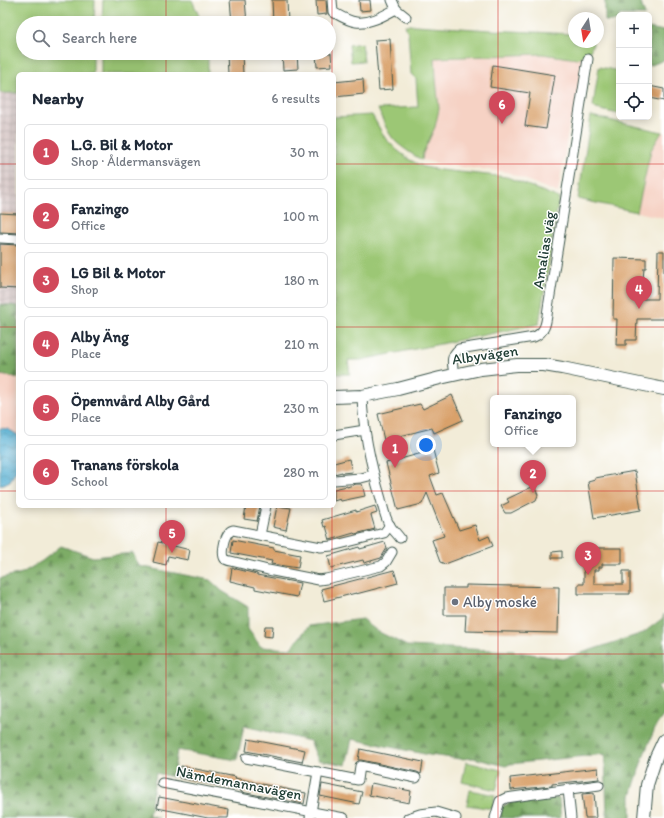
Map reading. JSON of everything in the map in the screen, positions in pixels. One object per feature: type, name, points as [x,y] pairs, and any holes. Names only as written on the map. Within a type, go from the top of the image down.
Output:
[{"type":"street","points":[[332,0],[333,12],[357,22],[369,21],[396,9]]},
{"type":"street","points":[[392,0],[396,9],[406,17]]},
{"type":"street","name":"Amalias väg","points":[[454,375],[452,357],[459,349],[534,337],[544,328],[588,59]]},
{"type":"street","points":[[0,238],[16,240]]},
{"type":"street","name":"Albyvägen","points":[[336,397],[362,396],[481,369],[517,365],[544,365],[569,369],[664,389]]},
{"type":"street","points":[[362,396],[365,430],[373,474],[386,516],[390,525],[400,538]]},
{"type":"street","points":[[336,435],[365,430]]},
{"type":"street","points":[[336,480],[361,478],[373,474]]},
{"type":"street","points":[[260,535],[266,508]]},
{"type":"street","points":[[390,525],[384,533],[332,546],[321,547],[234,530],[227,535],[223,552],[226,559],[268,570],[319,580],[381,566],[386,562],[392,552]]},
{"type":"street","points":[[644,818],[647,784],[656,757],[664,740]]},
{"type":"street","name":"Nämdemannavägen","points":[[246,758],[358,780],[360,766],[416,778]]},
{"type":"street","name":"Nämdemannavägen","points":[[311,815],[318,772]]},
{"type":"street","name":"Nämdemannavägen","points":[[162,782],[311,815],[344,818]]},
{"type":"street","points":[[494,818],[500,801],[506,798],[599,785]]},
{"type":"street","points":[[568,790],[570,817]]},
{"type":"street","points":[[408,818],[420,814],[436,812],[456,818]]},
{"type":"shaded area","points":[[542,54],[577,59],[585,55],[586,56],[577,121],[570,120],[558,193],[507,172],[445,165],[422,160],[423,153],[435,127],[436,79],[434,58]]},
{"type":"shaded area","points":[[0,93],[16,93],[16,306],[0,304]]},
{"type":"shaded area","points":[[662,132],[664,133],[664,218],[637,212],[651,150]]},
{"type":"shaded area","points":[[0,375],[16,378],[16,434],[8,429],[0,428]]},
{"type":"green space","points":[[0,0],[95,0],[94,16],[16,16],[16,60],[93,60],[93,72],[16,72],[16,93],[0,93]]},
{"type":"green space","points":[[103,0],[192,0],[199,16],[102,16]]},
{"type":"green space","points":[[605,0],[640,0],[644,12],[616,12],[616,21],[605,21]]},
{"type":"green space","points":[[405,25],[568,34],[568,48],[591,48],[590,51],[587,52],[586,56],[585,55],[577,59],[542,54],[435,58],[439,109],[435,127],[423,153],[422,160],[396,142],[390,135],[378,109],[418,107],[416,79],[411,74],[408,33]]},
{"type":"green space","points":[[652,29],[664,31],[664,60],[652,65]]},
{"type":"green space","points":[[362,43],[364,61],[351,62],[349,45]]},
{"type":"green space","points":[[101,60],[208,60],[208,72],[101,72]]},
{"type":"green space","points":[[599,67],[616,70],[616,113],[596,109],[593,106]]},
{"type":"green space","points":[[372,115],[385,138],[397,150],[410,160],[424,167],[507,177],[559,198],[539,324],[361,360],[348,360],[350,374],[336,374],[336,117]]},
{"type":"green space","points":[[591,116],[662,132],[651,150],[637,212],[578,199]]},
{"type":"green space","points":[[0,304],[16,306],[16,378],[0,375]]},
{"type":"green space","points":[[61,546],[93,557],[133,553],[139,566],[210,580],[222,591],[248,607],[248,629],[261,647],[290,649],[309,626],[362,619],[377,631],[407,646],[512,651],[563,659],[643,633],[663,618],[664,614],[664,682],[657,688],[664,697],[664,715],[656,726],[643,757],[631,796],[631,818],[607,818],[605,754],[510,764],[506,766],[473,758],[461,759],[429,755],[352,739],[346,765],[318,760],[310,741],[244,726],[237,760],[177,750],[173,777],[156,773],[149,815],[159,818],[0,818],[0,578],[22,573],[42,561]]},
{"type":"green space","points":[[466,762],[501,770],[496,790],[462,782]]},
{"type":"green space","points":[[470,790],[495,795],[493,809],[467,805]]},
{"type":"green space","points":[[559,798],[561,818],[500,818],[502,807],[511,802]]},
{"type":"water","points":[[0,428],[8,429],[16,434],[16,471],[10,481],[0,486]]},
{"type":"building","points":[[230,0],[245,0],[246,16],[231,16]]},
{"type":"building","points":[[272,0],[287,0],[288,16],[273,16]]},
{"type":"building","points":[[316,0],[326,0],[327,14],[317,15]]},
{"type":"building","points":[[359,0],[370,0],[371,10],[360,11]]},
{"type":"building","points":[[390,39],[393,89],[379,90],[375,40]]},
{"type":"building","points":[[227,60],[242,60],[243,72],[228,72]]},
{"type":"building","points":[[282,60],[297,60],[298,69],[283,70]]},
{"type":"building","points":[[316,60],[332,60],[332,66],[317,67]]},
{"type":"building","points":[[493,65],[555,75],[546,129],[525,126],[530,93],[490,87]]},
{"type":"building","points":[[363,79],[364,94],[336,97],[336,82]]},
{"type":"building","points":[[652,87],[664,89],[664,101],[652,99]]},
{"type":"building","points":[[0,213],[16,214],[16,233],[0,232]]},
{"type":"building","points":[[0,244],[16,245],[16,289],[0,288]]},
{"type":"building","points":[[658,251],[664,251],[664,319],[637,319],[636,340],[626,340],[626,345],[616,345],[617,319],[613,319],[614,258],[646,259],[646,268],[644,268],[643,280],[635,280],[635,299],[657,299]]},
{"type":"building","points":[[452,395],[463,420],[434,433],[432,428],[384,440],[378,414],[420,404],[423,409]]},
{"type":"building","points":[[433,450],[439,473],[430,476],[437,495],[443,493],[459,530],[475,525],[480,540],[489,536],[493,546],[445,564],[440,562],[432,540],[444,536],[427,493],[422,504],[398,510],[386,463]]},
{"type":"building","points":[[349,459],[352,472],[336,474],[336,462]]},
{"type":"building","points":[[635,471],[641,510],[594,518],[588,482],[595,480],[595,478]]},
{"type":"building","points":[[362,484],[365,496],[341,501],[340,499],[336,500],[336,489]]},
{"type":"building","points":[[534,486],[538,495],[536,500],[511,513],[505,513],[501,506],[509,502],[507,499]]},
{"type":"building","points":[[375,506],[377,513],[371,515],[375,529],[330,540],[326,526],[324,527],[322,520]]},
{"type":"building","points":[[246,508],[260,508],[257,521],[244,519]]},
{"type":"building","points":[[277,508],[291,508],[286,530],[273,527]]},
{"type":"building","points":[[233,540],[300,555],[298,568],[271,564],[272,561],[231,553]]},
{"type":"building","points":[[158,542],[190,550],[188,560],[168,556],[166,565],[153,562]]},
{"type":"building","points":[[385,542],[387,548],[381,558],[364,563],[363,560],[331,568],[328,556],[359,547],[360,549]]},
{"type":"building","points":[[584,548],[622,548],[622,564],[602,564],[602,567],[599,567],[599,570],[594,570],[594,584],[623,584],[623,571],[630,571],[630,594],[578,594],[578,584],[584,584]]},
{"type":"building","points":[[562,551],[562,558],[552,558],[552,552]]},
{"type":"building","points":[[232,568],[257,575],[300,583],[297,597],[255,589],[255,587],[230,581]]},
{"type":"building","points":[[394,570],[398,583],[324,601],[321,589]]},
{"type":"building","points":[[466,585],[559,587],[558,633],[465,631],[466,615],[444,615],[444,588],[466,588]]},
{"type":"building","points":[[265,626],[273,626],[272,637],[264,636]]},
{"type":"building","points":[[248,739],[305,750],[302,762],[246,751]]},
{"type":"building","points":[[360,749],[423,762],[421,774],[358,760]]},
{"type":"building","points":[[181,766],[306,793],[304,804],[179,778]]},
{"type":"building","points":[[598,768],[599,779],[511,790],[510,778]]},
{"type":"building","points":[[371,783],[411,791],[409,803],[369,795]]},
{"type":"building","points":[[322,784],[362,792],[359,804],[320,796]]},
{"type":"building","points":[[594,793],[596,818],[585,818],[582,794]]},
{"type":"building","points":[[159,797],[229,810],[228,818],[208,818],[157,808]]},
{"type":"place","name":"Tranans förskola","points":[[502,124]]},
{"type":"place","name":"Alby Äng","points":[[639,309]]},
{"type":"place","name":"L.G. Bil & Motor","points":[[395,468]]},
{"type":"place","name":"Fanzingo","points":[[533,493]]},
{"type":"place","name":"Öpennvård Alby Gård","points":[[172,553]]},
{"type":"place","name":"LG Bil & Motor","points":[[588,575]]},
{"type":"place","name":"Alby moské","points":[[455,602]]}]
